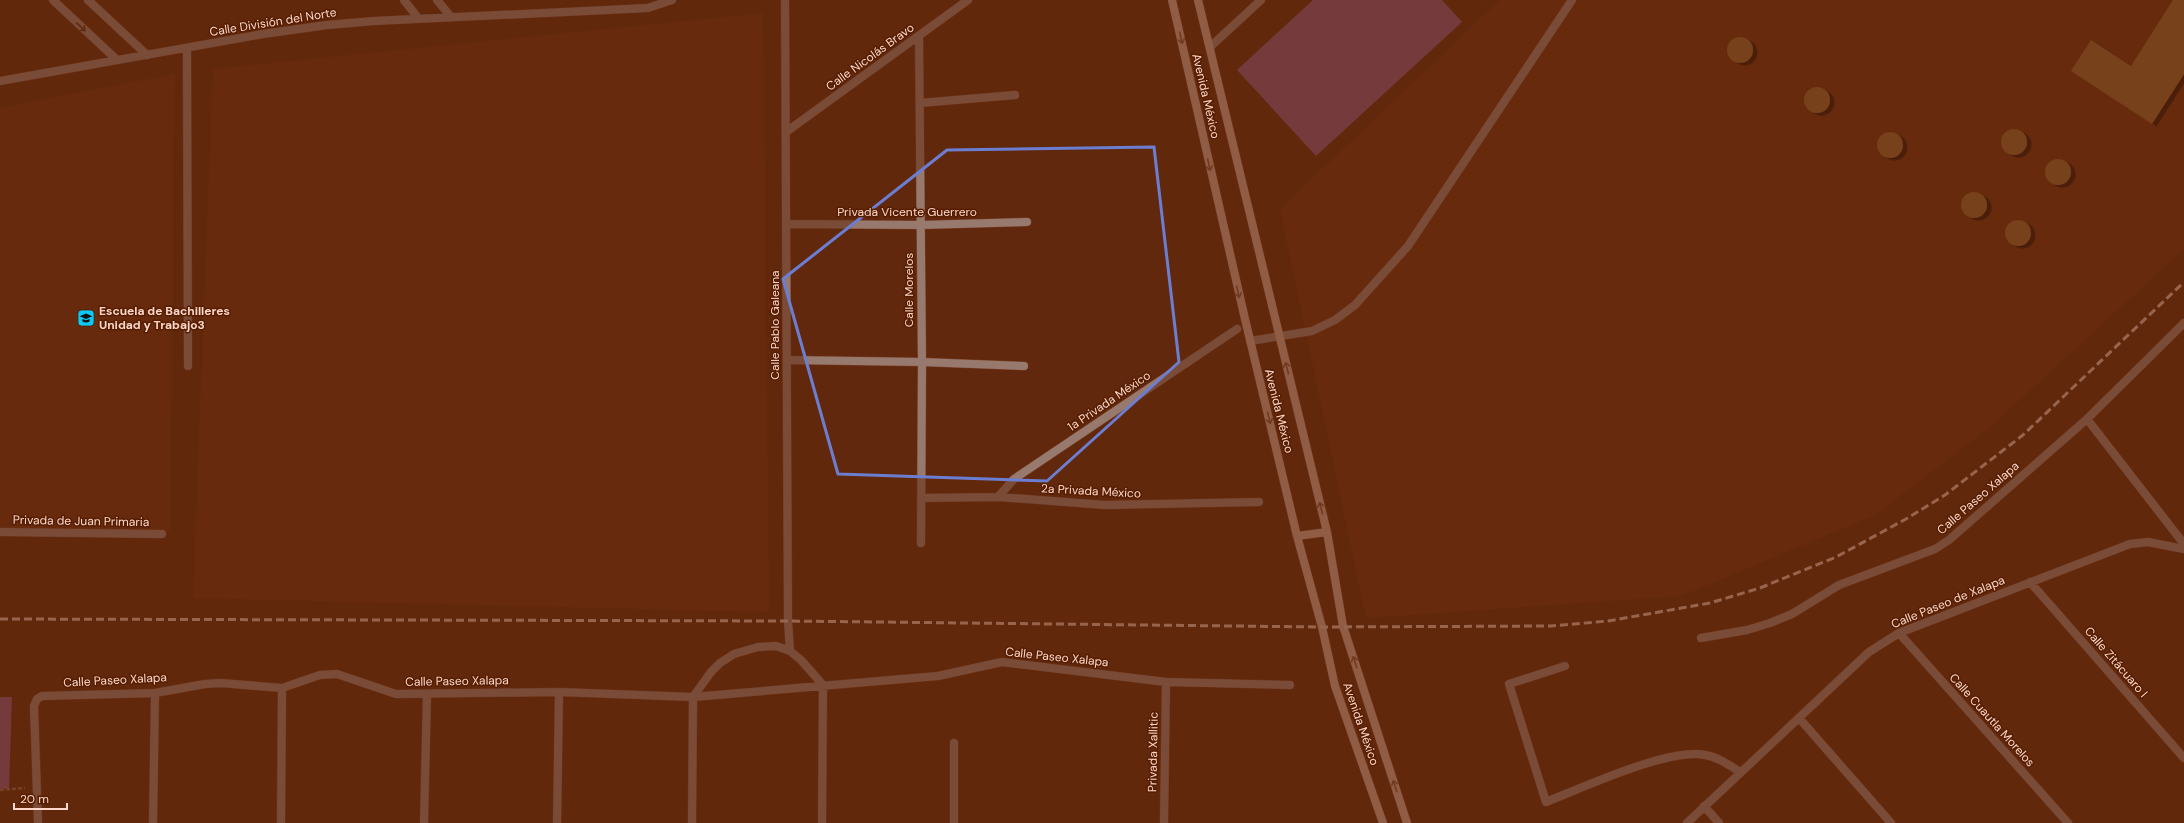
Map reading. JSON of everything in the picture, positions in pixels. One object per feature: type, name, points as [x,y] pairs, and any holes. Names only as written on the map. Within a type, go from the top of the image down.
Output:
[{"type":"main road","name":"Avenida México","points":[[1172,0],[1250,340],[1297,536],[1322,627],[1335,686],[1383,823]]},
{"type":"main road","name":"Avenida México","points":[[1198,0],[1271,307],[1280,336],[1327,532],[1343,626],[1407,823]]},
{"type":"main road","points":[[1297,536],[1327,532]]},
{"type":"street","points":[[53,0],[117,60]]},
{"type":"street","points":[[88,0],[148,55]]},
{"type":"street","points":[[404,0],[418,18]]},
{"type":"street","points":[[438,0],[451,17]]},
{"type":"street","name":"Calle División del Norte","points":[[0,81],[327,25],[418,18],[648,8],[672,0]]},
{"type":"street","name":"Calle Pablo Galeana","points":[[785,0],[788,360],[788,621],[790,651]]},
{"type":"street","name":"Calle Nicolás Bravo","points":[[786,132],[968,0]]},
{"type":"street","points":[[1210,47],[1261,0]]},
{"type":"street","points":[[1250,340],[1312,331],[1335,320],[1354,304],[1408,246],[1572,0]]},
{"type":"street","name":"Calle Morelos","points":[[919,36],[922,362],[921,543]]},
{"type":"street","points":[[187,48],[188,366]]},
{"type":"street","points":[[920,102],[1015,95]]},
{"type":"street","name":"Privada Vicente Guerrero","points":[[787,224],[921,225],[1027,222]]},
{"type":"street","name":"Calle Paseo Xalapa","points":[[1701,638],[1747,630],[1770,623],[1792,614],[1839,585],[1936,549],[1949,540],[2087,419],[2184,323]]},
{"type":"street","name":"1a Privada México","points":[[998,497],[1014,479],[1237,329]]},
{"type":"street","points":[[788,360],[922,362],[1024,366]]},
{"type":"street","points":[[2087,419],[2184,544]]},
{"type":"street","name":"2a Privada México","points":[[921,498],[998,497],[1104,505],[1259,502]]},
{"type":"street","name":"Privada de Juan Primaria","points":[[0,532],[162,534]]},
{"type":"street","name":"Calle Paseo de Xalapa","points":[[1687,823],[1869,652],[1899,633],[2130,544],[2148,542],[2184,549]]},
{"type":"street","name":"Calle Zitácuaro I","points":[[2030,582],[2184,758]]},
{"type":"street","name":"Calle Cuautla Morelos","points":[[1899,633],[2068,823]]},
{"type":"street","points":[[692,823],[693,697],[711,672],[720,663],[734,654],[758,647],[776,646],[790,651],[801,660],[823,685],[822,823]]},
{"type":"street","name":"Calle Paseo Xalapa","points":[[37,787],[34,706],[37,699],[42,696],[155,693],[205,684],[282,688],[320,675],[337,674],[353,678],[382,691],[396,694],[427,695],[560,692],[693,697],[938,676],[1002,662],[1166,682],[1290,685]]},
{"type":"street","points":[[1565,666],[1508,684],[1546,802],[1660,759],[1684,754],[1704,754],[1718,759],[1740,772]]},
{"type":"street","name":"Privada Xallitic","points":[[1164,823],[1166,682]]},
{"type":"street","points":[[281,823],[282,688]]},
{"type":"street","points":[[557,823],[560,692]]},
{"type":"street","points":[[153,823],[155,693]]},
{"type":"street","points":[[424,823],[427,695]]},
{"type":"street","points":[[1799,718],[1892,823]]},
{"type":"street","points":[[954,743],[954,823]]},
{"type":"street","points":[[37,787],[38,823]]},
{"type":"street","points":[[1704,806],[1719,823]]},
{"type":"path","points":[[0,790],[37,787]]},
{"type":"highlighted area","points":[[1154,147],[1179,362],[1047,481],[838,474],[783,279],[947,150]]},
{"type":"shaded area","points":[[1313,0],[1442,0],[1462,22],[1316,156],[1237,70]]},
{"type":"shaded area","points":[[1500,0],[2184,0],[2184,249],[1989,428],[1875,515],[1681,596],[1366,618],[1280,209]]},
{"type":"shaded area","points":[[763,13],[769,612],[193,598],[213,69]]},
{"type":"shaded area","name":"Escuela de Bachilleres Unidad y Trabajo3","points":[[175,74],[170,531],[0,528],[0,108]]},
{"type":"shaded area","points":[[0,697],[12,697],[9,789],[0,789]]},
{"type":"building","points":[[2173,0],[2184,0],[2184,74],[2152,124],[2071,71],[2091,40],[2131,66]]},
{"type":"building","points":[[1740,37],[1749,41],[1753,50],[1749,59],[1740,63],[1731,59],[1727,50],[1731,41]]},
{"type":"building","points":[[1817,87],[1826,91],[1830,100],[1826,109],[1817,113],[1808,109],[1804,100],[1808,91]]},
{"type":"building","points":[[2014,129],[2023,133],[2027,142],[2023,151],[2014,155],[2005,151],[2001,142],[2005,133]]},
{"type":"building","points":[[1890,132],[1899,136],[1903,145],[1899,154],[1890,158],[1881,154],[1877,145],[1881,136]]},
{"type":"building","points":[[2058,159],[2067,163],[2071,172],[2067,181],[2058,185],[2049,181],[2045,172],[2049,163]]},
{"type":"building","points":[[1974,192],[1983,196],[1987,205],[1983,214],[1974,218],[1965,214],[1961,205],[1965,196]]},
{"type":"building","points":[[2018,220],[2027,224],[2031,233],[2027,242],[2018,246],[2009,242],[2005,233],[2009,224]]},
{"type":"railway","points":[[0,619],[788,621],[1322,627],[1551,626],[1608,621],[1710,603],[1760,588],[1836,557],[1906,519],[1945,495],[2023,435],[2184,282]]},
{"type":"place","name":"Escuela de Bachilleres Unidad y Trabajo3","points":[[86,318]]}]
